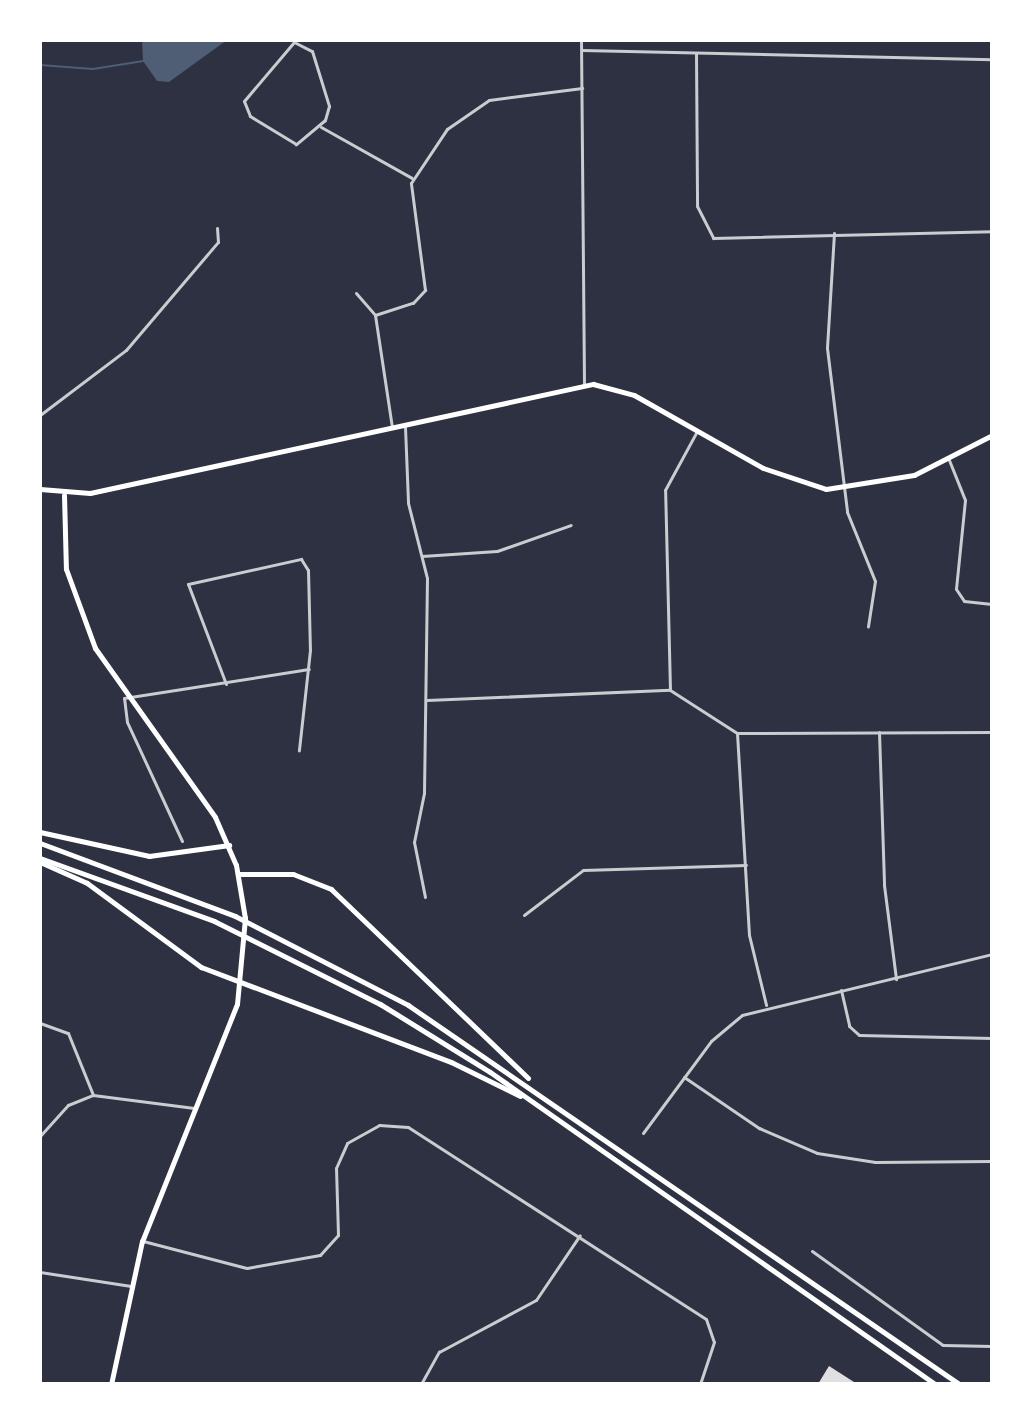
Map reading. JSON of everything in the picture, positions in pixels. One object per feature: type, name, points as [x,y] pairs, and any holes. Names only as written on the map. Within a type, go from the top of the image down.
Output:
[{"type":"main road","points":[[40,489],[64,495],[584,384],[634,395],[783,477],[843,490],[896,481],[949,460],[992,435]]},
{"type":"main road","points":[[64,495],[71,586],[124,698],[204,798],[229,845],[238,874],[242,983],[142,1241],[111,1384]]},
{"type":"main road","points":[[40,832],[149,856],[229,845]]},
{"type":"main road","points":[[40,843],[235,916],[387,992],[540,1090],[959,1384]]},
{"type":"main road","points":[[40,860],[235,931],[380,1004],[538,1106],[935,1384]]},
{"type":"main road","points":[[40,860],[87,883],[192,962],[465,1067],[538,1106]]},
{"type":"main road","points":[[238,874],[293,874],[331,889],[540,1090]]},
{"type":"street","points":[[581,40],[584,384]]},
{"type":"street","points":[[289,43],[312,51],[328,99],[320,126],[291,143],[245,107],[248,91],[289,43]]},
{"type":"street","points":[[582,50],[992,59]]},
{"type":"street","points":[[696,53],[697,206],[704,231],[723,240],[834,233],[992,231]]},
{"type":"street","points":[[375,315],[410,304],[426,284],[412,178],[447,129],[479,105],[507,94],[582,88]]},
{"type":"street","points":[[320,126],[412,178]]},
{"type":"street","points":[[40,415],[126,350],[218,242],[217,228]]},
{"type":"street","points":[[834,233],[827,348],[843,490],[875,581],[868,626]]},
{"type":"street","points":[[356,293],[375,315],[392,427]]},
{"type":"street","points":[[405,424],[408,503],[422,556],[427,700],[414,842],[425,897]]},
{"type":"street","points":[[670,690],[665,490],[698,430]]},
{"type":"street","points":[[949,460],[965,500],[957,594],[992,604]]},
{"type":"street","points":[[422,556],[497,551],[571,525]]},
{"type":"street","points":[[226,684],[188,584],[291,557],[308,570],[309,669],[299,750]]},
{"type":"street","points":[[182,841],[127,722],[124,698],[309,669]]},
{"type":"street","points":[[427,700],[670,690],[737,733],[992,732]]},
{"type":"street","points":[[879,732],[896,979]]},
{"type":"street","points":[[737,733],[751,950],[766,1005]]},
{"type":"street","points":[[524,915],[583,870],[746,865]]},
{"type":"street","points":[[643,1133],[721,1031],[766,1005],[896,979],[992,954]]},
{"type":"street","points":[[841,990],[849,1026],[859,1035],[992,1038]]},
{"type":"street","points":[[40,1023],[68,1033],[93,1095]]},
{"type":"street","points":[[684,1077],[759,1128],[817,1153],[875,1162],[992,1161]]},
{"type":"street","points":[[40,1136],[68,1105],[93,1095],[194,1108]]},
{"type":"street","points":[[142,1241],[247,1268],[320,1255],[338,1235],[335,1178],[342,1151],[361,1132],[387,1124],[436,1139],[710,1324],[714,1342],[700,1384]]},
{"type":"street","points":[[421,1384],[439,1352],[536,1300],[580,1235]]},
{"type":"street","points":[[812,1251],[943,1345],[992,1346]]},
{"type":"street","points":[[40,1272],[131,1286]]},
{"type":"water","points":[[142,40],[227,40],[169,82],[157,81],[143,61]]},
{"type":"building","points":[[829,1366],[854,1382],[863,1384],[818,1384]]},
{"type":"waterway","points":[[40,65],[93,69],[143,61]]}]
